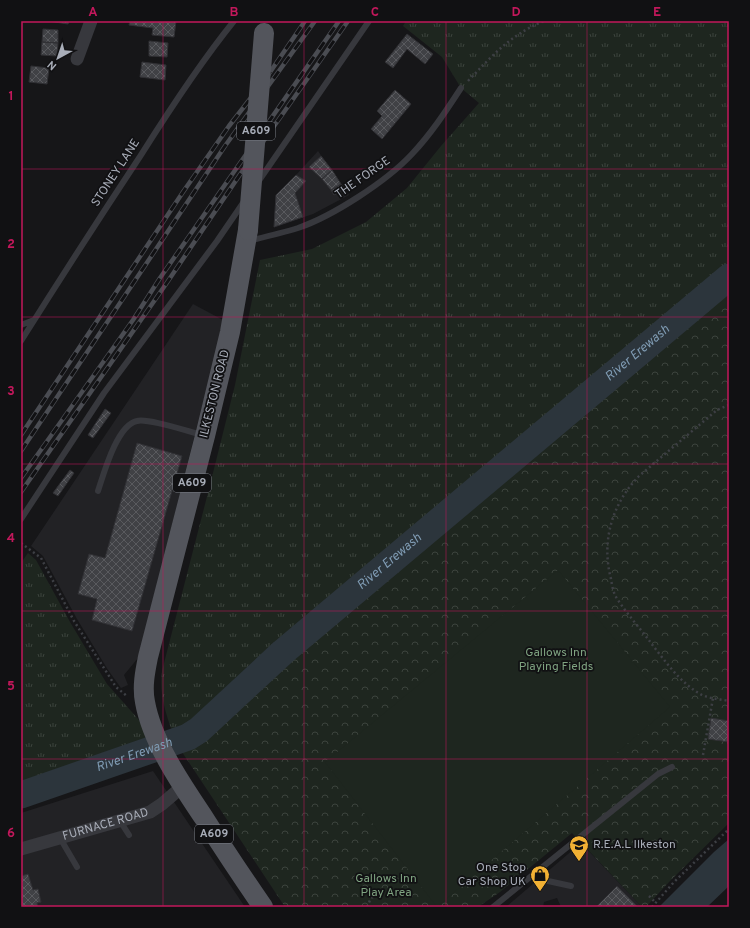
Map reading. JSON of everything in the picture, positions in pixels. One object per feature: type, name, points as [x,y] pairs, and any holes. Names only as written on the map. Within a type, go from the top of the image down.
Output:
[{"type":"main road","name":"ILKESTON ROAD","points":[[183,786],[167,759],[155,734],[145,703],[144,680],[148,657],[205,436],[230,332],[247,236],[264,27]]},
{"type":"main road","name":"A609","points":[[183,786],[263,907]]},
{"type":"street","points":[[77,59],[91,21]]},
{"type":"street","name":"FURNACE ROAD","points":[[21,849],[150,812],[183,786]]},
{"type":"lane","name":"STONEY LANE","points":[[21,341],[183,90],[234,21]]},
{"type":"lane","points":[[21,519],[104,393],[217,241],[369,21]]},
{"type":"lane","name":"THE FORGE","points":[[247,236],[299,227],[326,215],[394,172],[435,128],[461,88]]},
{"type":"lane","points":[[21,325],[34,320]]},
{"type":"lane","points":[[98,491],[111,451],[124,430],[131,423],[138,420],[205,436]]},
{"type":"lane","points":[[493,907],[658,774],[672,767]]},
{"type":"lane","points":[[120,820],[129,835]]},
{"type":"lane","points":[[60,838],[77,867]]},
{"type":"lane","points":[[536,872],[548,881],[571,886]]},
{"type":"path","points":[[461,88],[501,47],[528,28],[544,21]]},
{"type":"path","points":[[729,405],[717,410],[628,487],[619,503],[608,535],[607,564],[615,596],[667,663],[689,686],[702,695],[729,701]]},
{"type":"path","points":[[21,543],[41,558],[74,621],[116,688],[130,698],[145,703]]},
{"type":"path","points":[[703,755],[712,698]]},
{"type":"path","points":[[652,907],[674,882],[729,829]]},
{"type":"path","points":[[367,907],[371,898],[375,896]]},
{"type":"path","points":[[649,896],[656,903]]},
{"type":"shaded area","points":[[318,151],[349,195],[313,214],[274,227],[276,195]]},
{"type":"shaded area","points":[[193,304],[223,320],[138,658],[124,675],[128,685],[121,688],[108,670],[77,619],[43,556],[31,546]]},
{"type":"shaded area","points":[[153,771],[245,907],[21,907],[21,813]]},
{"type":"shaded area","points":[[729,839],[729,886],[707,907],[659,907],[714,852]]},
{"type":"shaded area","name":"R.E.A.L Ilkeston","points":[[581,843],[642,907],[561,907],[557,898],[544,902],[543,907],[506,907]]},
{"type":"green space","points":[[406,21],[729,21],[729,262],[653,325],[608,369],[416,528],[272,650],[203,714],[184,727],[172,731],[162,694],[162,671],[235,385],[260,260],[312,249],[366,222],[407,188],[441,146],[479,103],[461,88],[442,57],[403,26]]},
{"type":"green space","name":"Gallows Inn Playing Fields","points":[[729,285],[729,823],[670,881],[646,907],[642,907],[572,833],[500,892],[478,907],[285,907],[182,752],[210,736],[285,663]]},
{"type":"green space","points":[[28,553],[36,560],[70,622],[107,684],[139,720],[148,737],[21,787],[21,563]]},
{"type":"green space","points":[[558,570],[670,707],[437,907],[325,762]]},
{"type":"building","points":[[48,21],[69,21],[68,24]]},
{"type":"building","points":[[130,21],[176,21],[174,37],[152,35],[153,28],[129,25]]},
{"type":"building","points":[[43,29],[58,30],[58,43],[42,42]]},
{"type":"building","points":[[407,34],[433,54],[425,64],[407,49],[393,68],[385,62]]},
{"type":"building","points":[[149,41],[168,43],[167,57],[149,56]]},
{"type":"building","points":[[42,42],[58,43],[57,56],[41,55]]},
{"type":"building","points":[[142,62],[166,65],[165,80],[140,77]]},
{"type":"building","points":[[31,66],[49,68],[47,84],[29,82]]},
{"type":"building","points":[[395,90],[411,104],[382,139],[371,129],[382,116],[377,111]]},
{"type":"building","points":[[321,156],[332,170],[322,179],[309,167]]},
{"type":"building","points":[[332,170],[341,184],[331,190],[322,179]]},
{"type":"building","points":[[296,175],[306,181],[295,193],[303,217],[274,227],[276,195]]},
{"type":"building","points":[[341,184],[345,189],[334,195],[331,190]]},
{"type":"building","points":[[105,409],[111,413],[93,438],[88,435]]},
{"type":"building","points":[[137,443],[182,456],[132,631],[92,620],[97,599],[78,594],[89,554],[105,558]]},
{"type":"building","points":[[70,470],[74,473],[58,496],[53,493]]},
{"type":"building","points":[[711,718],[729,721],[729,742],[708,739]]},
{"type":"building","points":[[28,874],[33,890],[38,889],[41,902],[37,903],[38,907],[21,907],[21,876]]},
{"type":"building","points":[[617,886],[638,907],[597,906]]},
{"type":"waterway","name":"River Erewash","points":[[21,795],[188,737],[199,730],[283,652],[729,277]]},
{"type":"railway","points":[[21,435],[183,192],[229,126],[264,81],[305,21]]},
{"type":"railway","points":[[21,451],[225,146],[315,21]]},
{"type":"railway","points":[[21,478],[133,320],[160,278],[339,21]]},
{"type":"railway","points":[[21,492],[348,21]]},
{"type":"place","name":"R.E.A.L Ilkeston","points":[[579,862]]},
{"type":"place","name":"One Stop Car Shop UK","points":[[540,892]]},
{"type":"park label","name":"Gallows Inn Play Area","points":[[386,886]]}]
